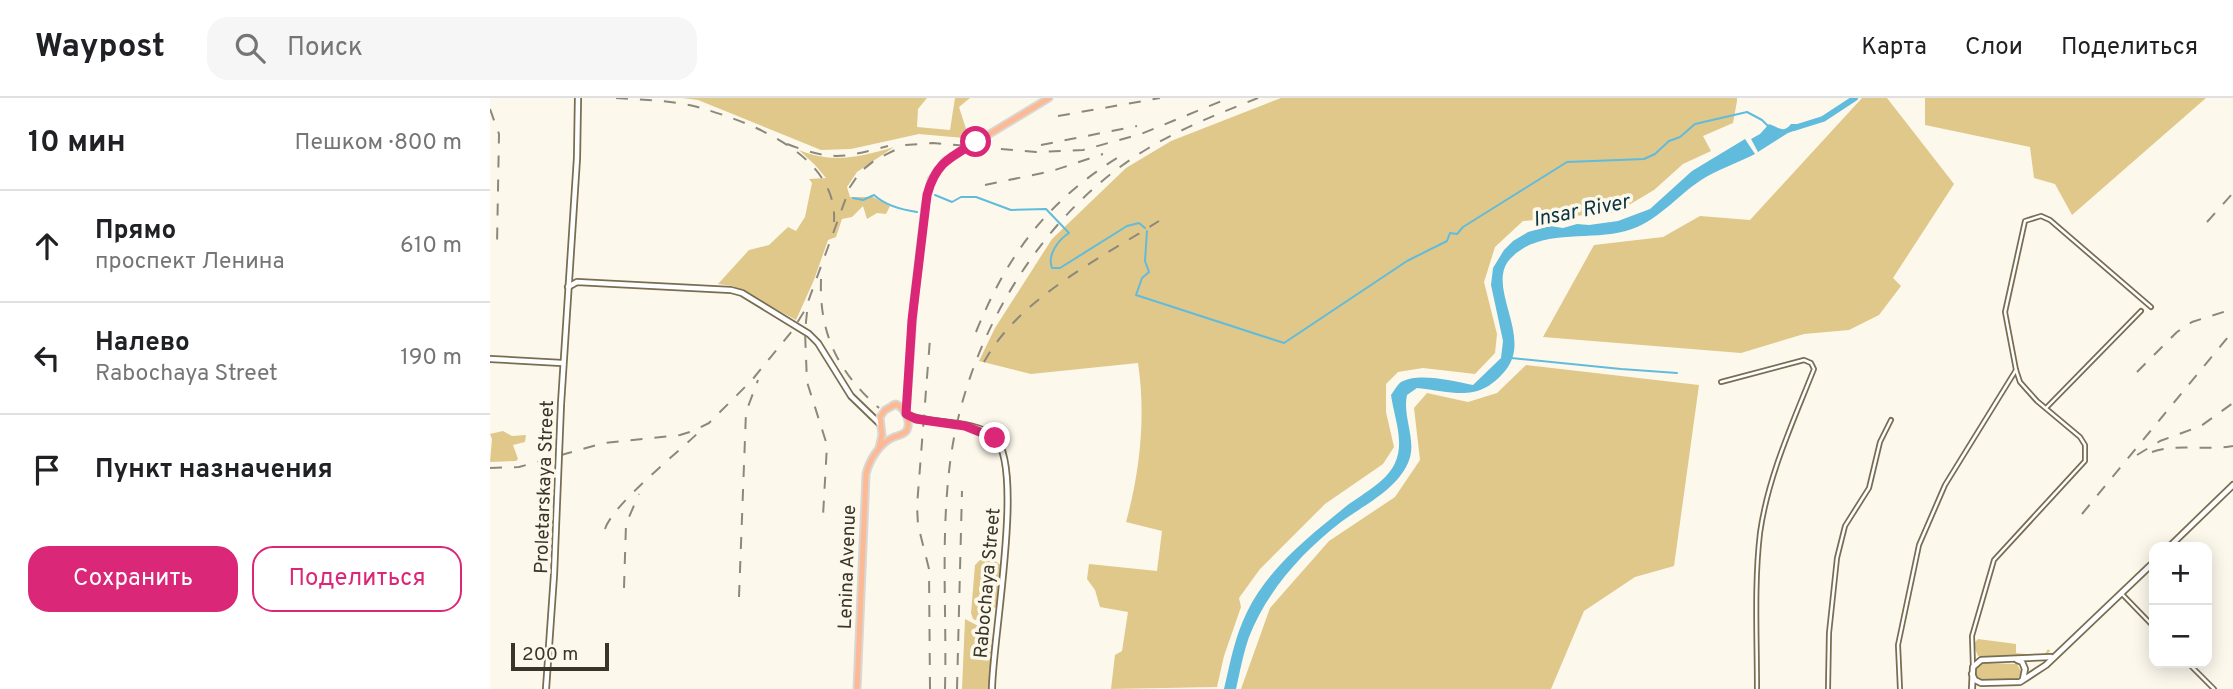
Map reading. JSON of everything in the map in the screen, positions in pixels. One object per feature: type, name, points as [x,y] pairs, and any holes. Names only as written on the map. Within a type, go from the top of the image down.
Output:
[{"type":"main road","points":[[878,450],[894,437],[905,433],[908,427],[906,396],[914,301],[931,180],[939,167],[1049,98]]},
{"type":"main road","points":[[878,450],[882,439],[880,417],[885,410],[906,396]]},
{"type":"main road","points":[[893,405],[901,407],[906,414]]},
{"type":"main road","points":[[881,426],[887,435],[894,437]]},
{"type":"main road","name":"Lenina Avenue","points":[[857,689],[865,481],[869,464],[878,450]]},
{"type":"street","name":"Proletarskaya Street","points":[[546,689],[554,575],[562,363],[577,158],[578,98]]},
{"type":"street","points":[[1972,689],[1972,636],[1994,560],[2085,461],[2085,445],[2080,438],[2020,382],[2015,370],[2005,312],[2025,221],[2041,216],[2050,220],[2151,307]]},
{"type":"street","points":[[568,286],[578,282],[634,283],[742,293],[809,334],[850,396],[869,411],[881,426]]},
{"type":"street","points":[[2046,408],[2141,311]]},
{"type":"street","points":[[490,359],[562,363]]},
{"type":"street","points":[[1721,383],[1804,360],[1811,363],[1814,369],[1782,449],[1760,530],[1756,573],[1757,689]]},
{"type":"street","points":[[1899,689],[1898,645],[1919,545],[1945,485],[2015,370]]},
{"type":"street","points":[[869,411],[875,413],[885,410]]},
{"type":"street","name":"Rabochaya Street","points":[[906,414],[916,419],[953,423],[985,433],[995,438],[1003,453],[1007,514],[992,689]]},
{"type":"street","points":[[908,427],[916,419]]},
{"type":"street","points":[[1828,689],[1829,633],[1837,558],[1845,526],[1869,488],[1880,442],[1891,420]]},
{"type":"street","points":[[2174,542],[2233,485]]},
{"type":"street","points":[[1973,671],[1978,682],[1986,684],[2020,682],[2046,665],[2149,567]]},
{"type":"street","points":[[2122,594],[2149,623]]},
{"type":"street","points":[[1971,651],[1981,660],[2052,657]]},
{"type":"street","points":[[1973,671],[1981,660]]},
{"type":"street","points":[[2014,660],[2022,662],[2025,669],[2025,676],[2020,682]]},
{"type":"street","points":[[2193,668],[2214,689]]},
{"type":"street","points":[[1979,689],[1986,684]]},
{"type":"shaded area","points":[[682,98],[927,98],[918,109],[917,127],[950,130],[955,98],[970,98],[959,107],[968,135],[964,138],[919,134],[851,149],[821,150],[698,100]]},
{"type":"shaded area","points":[[1281,98],[1737,98],[1737,101],[1733,123],[1703,136],[1711,151],[1683,164],[1654,190],[1617,212],[1523,221],[1495,247],[1484,282],[1497,334],[1495,353],[1475,374],[1423,368],[1398,372],[1386,384],[1386,412],[1394,447],[1383,464],[1325,504],[1260,569],[1239,598],[1241,607],[1224,656],[1217,687],[1111,689],[1115,655],[1122,651],[1128,612],[1100,607],[1095,590],[1087,579],[1089,564],[1157,571],[1162,531],[1126,522],[1135,484],[1140,444],[1138,363],[1031,374],[979,361],[995,328],[1052,239],[1126,168],[1171,141]]},
{"type":"shaded area","points":[[1862,98],[1887,98],[1954,184],[1893,278],[1901,286],[1879,315],[1849,330],[1804,334],[1741,353],[1543,337],[1594,245],[1663,237],[1700,216],[1750,220]]},
{"type":"shaded area","points":[[1925,98],[2206,98],[2072,215],[2055,184],[2034,178],[2030,147],[1925,125]]},
{"type":"shaded area","points":[[894,147],[857,172],[847,187],[850,197],[873,197],[890,206],[886,214],[877,213],[867,219],[863,206],[852,217],[842,219],[836,237],[828,240],[796,320],[733,286],[718,284],[749,250],[769,245],[788,227],[796,231],[805,217],[812,183],[809,179],[826,178],[799,150],[823,157],[846,158]]},
{"type":"shaded area","points":[[1526,365],[1699,385],[1674,566],[1635,577],[1584,611],[1551,689],[1241,689],[1270,608],[1329,541],[1395,497],[1420,460],[1414,408],[1427,393],[1468,402],[1497,393]]},
{"type":"shaded area","points":[[503,431],[512,436],[526,435],[525,442],[513,445],[518,459],[490,462],[490,434]]},
{"type":"shaded area","points":[[980,560],[994,560],[1002,566],[997,608],[985,606],[984,624],[973,619],[971,613],[975,565]]},
{"type":"shaded area","points":[[965,619],[988,631],[992,640],[990,689],[962,689]]},
{"type":"shaded area","points":[[1978,639],[2016,644],[2016,653],[2044,656],[1978,656],[1973,644]]},
{"type":"shaded area","points":[[1982,663],[2017,664],[2022,673],[2017,680],[1979,681],[1974,671]]},
{"type":"water","points":[[1769,124],[1783,129],[1791,124],[1801,124],[1802,128],[1788,133],[1758,152],[1751,139]]},
{"type":"water","points":[[1745,139],[1755,154],[1706,177],[1642,225],[1617,233],[1536,242],[1510,259],[1504,270],[1503,284],[1514,343],[1513,358],[1505,371],[1485,388],[1475,391],[1454,393],[1417,388],[1407,395],[1406,412],[1411,455],[1403,473],[1388,489],[1341,522],[1299,559],[1276,588],[1257,620],[1243,656],[1236,689],[1224,689],[1243,621],[1266,582],[1303,543],[1380,482],[1391,470],[1399,447],[1391,395],[1398,385],[1408,379],[1426,378],[1473,385],[1501,358],[1503,341],[1491,285],[1493,268],[1504,250],[1528,232],[1550,226],[1563,228],[1577,224],[1618,221],[1650,209],[1692,171]]},
{"type":"waterway","name":"Insar River","points":[[1794,128],[1823,119],[1855,98]]},
{"type":"waterway","points":[[1147,231],[1145,261],[1149,272],[1142,278],[1136,295],[1284,343],[1407,261],[1447,241],[1450,233],[1457,234],[1463,227],[1567,162],[1644,159],[1655,154],[1669,141],[1680,137],[1695,124],[1747,112],[1768,126]]},
{"type":"waterway","points":[[853,198],[863,200],[874,195],[883,202],[917,212]]},
{"type":"waterway","points":[[935,195],[952,202],[961,197],[976,197],[1011,210],[1046,209],[1069,233],[1055,248],[1051,258],[1052,268],[1060,268],[1127,226],[1139,223],[1145,228]]},
{"type":"waterway","points":[[1511,358],[1677,373]]},
{"type":"railway","points":[[616,98],[691,105],[722,114],[767,133],[807,161],[822,178],[832,199],[834,222]]},
{"type":"railway","points":[[1058,116],[1160,98]]},
{"type":"railway","points":[[490,468],[519,467],[604,443],[680,435],[709,423],[752,380],[792,331],[805,310],[850,187],[860,172],[875,160],[905,145],[933,143],[1036,152],[1083,150],[1141,134],[1229,98]]},
{"type":"railway","points":[[945,689],[945,543],[951,456],[960,411],[974,366],[993,323],[1016,281],[1043,242],[1074,207],[1109,175],[1174,134],[1258,98]]},
{"type":"railway","points":[[490,109],[499,134],[497,245]]},
{"type":"railway","points":[[1041,145],[1137,126]]},
{"type":"railway","points":[[787,144],[815,153],[837,156],[888,146]]},
{"type":"railway","points":[[976,332],[1003,276],[1035,229],[1075,189],[1125,153]]},
{"type":"railway","points":[[985,185],[1052,171],[1103,154]]},
{"type":"railway","points":[[2207,222],[2233,193]]},
{"type":"railway","points":[[984,362],[999,339],[1039,300],[1086,266],[1159,221]]},
{"type":"railway","points":[[821,279],[823,317],[834,351],[852,380],[879,408]]},
{"type":"railway","points":[[2137,372],[2177,332],[2192,322],[2233,309]]},
{"type":"railway","points":[[807,312],[807,382],[827,445],[823,516]]},
{"type":"railway","points":[[2082,514],[2233,331]]},
{"type":"railway","points":[[930,339],[917,506],[918,525],[929,569],[930,689]]},
{"type":"railway","points":[[739,597],[746,412],[758,380]]},
{"type":"railway","points":[[2137,455],[2160,441],[2201,426],[2233,403]]},
{"type":"railway","points":[[605,529],[633,492],[701,430]]},
{"type":"railway","points":[[2152,452],[2172,448],[2233,446]]},
{"type":"railway","points":[[957,689],[962,491]]},
{"type":"railway","points":[[624,588],[626,524],[639,494]]},
{"type":"route","points":[[976,142],[945,161],[931,180],[925,207],[905,401],[906,415],[965,426],[995,438]]}]
